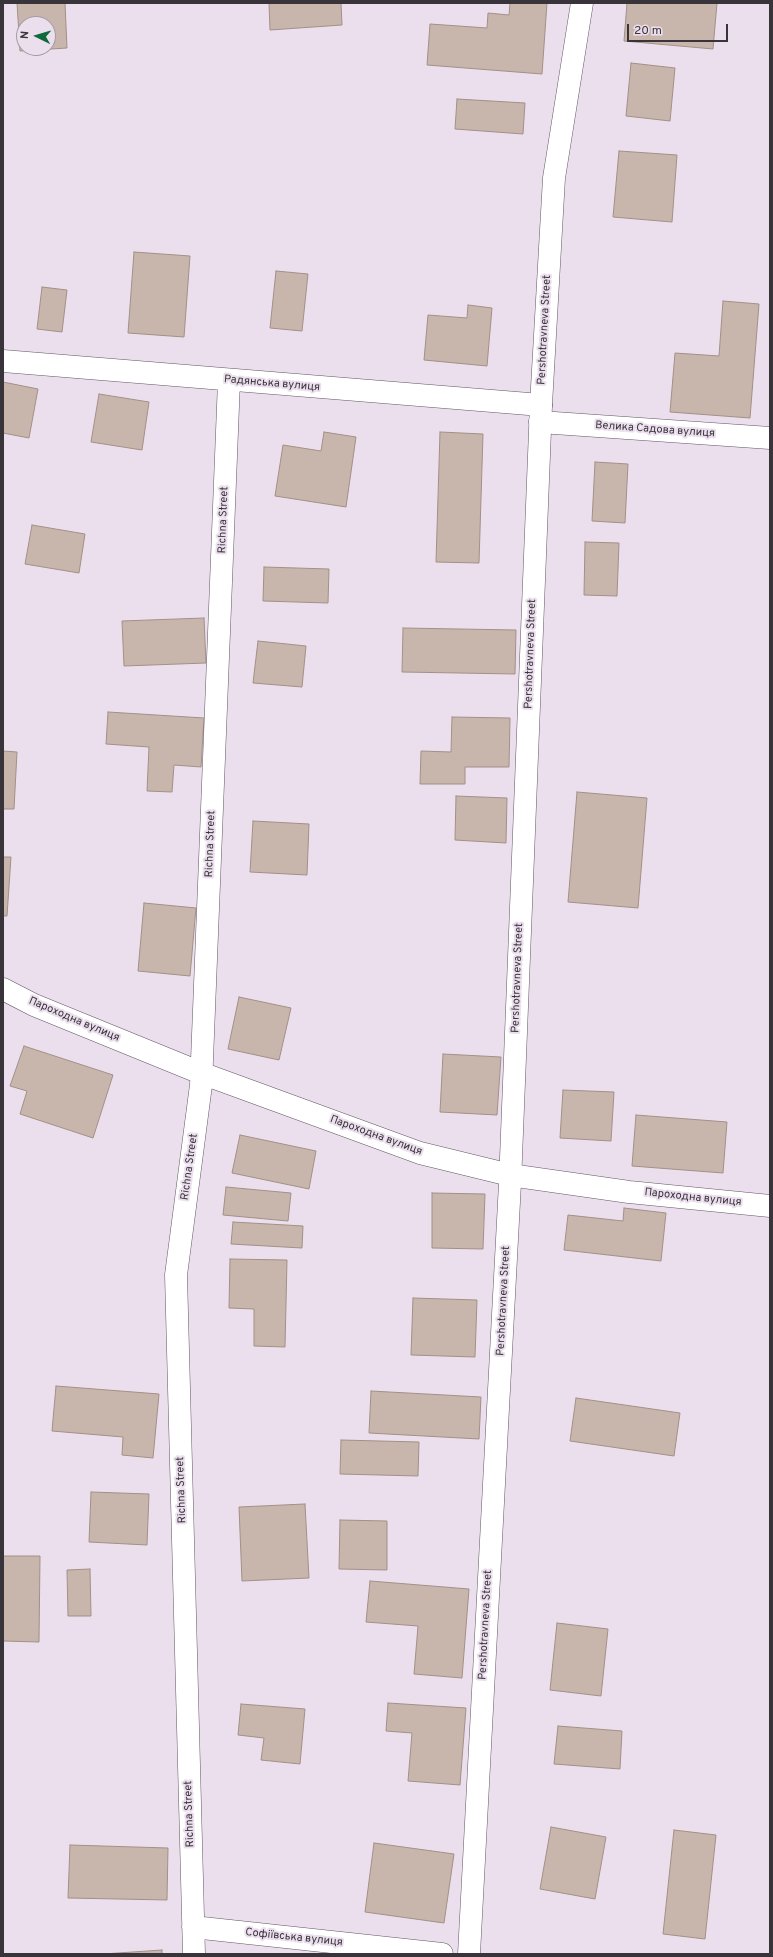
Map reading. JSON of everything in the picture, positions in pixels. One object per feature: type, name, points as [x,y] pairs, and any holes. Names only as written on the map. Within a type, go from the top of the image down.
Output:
[{"type":"street","name":"Pershotravneva Street","points":[[469,1954],[510,1175],[540,414],[554,178],[582,3]]},
{"type":"street","name":"Радянська вулиця","points":[[3,361],[229,381],[540,414]]},
{"type":"street","name":"Richna Street","points":[[194,1954],[176,1275],[201,1073],[229,381]]},
{"type":"street","name":"Велика Садова вулиця","points":[[540,414],[770,438]]},
{"type":"street","name":"Пароходна вулиця","points":[[3,988],[34,1005],[201,1073],[420,1153],[510,1175],[629,1192],[770,1206]]},
{"type":"street","name":"Софіївська вулиця","points":[[194,1927],[442,1954]]},
{"type":"building","points":[[17,3],[65,3],[67,48],[56,49],[56,16],[18,16]]},
{"type":"building","points":[[269,3],[341,3],[342,25],[270,30]]},
{"type":"building","points":[[510,3],[547,3],[542,74],[427,65],[430,24],[487,28],[488,13],[509,15]]},
{"type":"building","points":[[627,3],[717,3],[713,49],[624,41]]},
{"type":"building","points":[[631,63],[675,68],[670,121],[626,116]]},
{"type":"building","points":[[457,99],[525,103],[523,134],[455,129]]},
{"type":"building","points":[[619,151],[677,155],[672,222],[613,217]]},
{"type":"building","points":[[134,252],[190,256],[184,337],[128,333]]},
{"type":"building","points":[[276,271],[308,274],[302,331],[270,328]]},
{"type":"building","points":[[42,287],[67,290],[62,332],[37,329]]},
{"type":"building","points":[[723,301],[759,304],[750,418],[670,412],[675,353],[719,356]]},
{"type":"building","points":[[468,305],[492,308],[487,366],[424,360],[428,315],[467,318]]},
{"type":"building","points":[[3,382],[38,389],[29,438],[3,433]]},
{"type":"building","points":[[99,394],[149,402],[142,450],[91,442]]},
{"type":"building","points":[[324,432],[356,437],[346,507],[275,496],[283,445],[321,451]]},
{"type":"building","points":[[440,432],[483,434],[479,563],[436,562]]},
{"type":"building","points":[[595,462],[628,464],[625,523],[592,521]]},
{"type":"building","points":[[32,525],[85,534],[79,573],[25,564]]},
{"type":"building","points":[[585,542],[619,543],[617,596],[584,595]]},
{"type":"building","points":[[264,567],[329,569],[328,603],[263,601]]},
{"type":"building","points":[[204,618],[206,663],[124,666],[122,621]]},
{"type":"building","points":[[403,628],[516,630],[515,674],[402,672]]},
{"type":"building","points":[[258,641],[306,646],[302,687],[253,683]]},
{"type":"building","points":[[108,712],[204,718],[201,767],[174,765],[172,792],[147,791],[149,747],[106,744]]},
{"type":"building","points":[[452,717],[510,718],[509,767],[465,767],[465,784],[420,784],[421,751],[451,752]]},
{"type":"building","points":[[3,751],[17,752],[14,809],[3,809]]},
{"type":"building","points":[[577,792],[647,798],[638,908],[568,902]]},
{"type":"building","points":[[456,796],[507,798],[506,843],[455,840]]},
{"type":"building","points":[[253,821],[309,824],[307,875],[250,872]]},
{"type":"building","points":[[3,857],[11,857],[7,916],[3,916]]},
{"type":"building","points":[[144,903],[196,908],[190,976],[138,971]]},
{"type":"building","points":[[239,997],[291,1008],[279,1060],[228,1049]]},
{"type":"building","points":[[24,1046],[113,1075],[93,1138],[20,1114],[27,1091],[10,1086]]},
{"type":"building","points":[[443,1054],[501,1057],[497,1115],[440,1112]]},
{"type":"building","points":[[563,1090],[614,1092],[611,1141],[560,1138]]},
{"type":"building","points":[[636,1115],[727,1122],[723,1173],[632,1166]]},
{"type":"building","points":[[240,1135],[316,1151],[309,1189],[232,1173]]},
{"type":"building","points":[[226,1187],[291,1193],[288,1221],[223,1215]]},
{"type":"building","points":[[432,1193],[485,1194],[483,1249],[432,1248]]},
{"type":"building","points":[[624,1208],[666,1213],[661,1261],[564,1250],[568,1215],[623,1221]]},
{"type":"building","points":[[233,1222],[303,1226],[302,1248],[231,1244]]},
{"type":"building","points":[[230,1259],[287,1260],[285,1347],[254,1346],[254,1309],[229,1308]]},
{"type":"building","points":[[413,1298],[477,1300],[475,1357],[411,1355]]},
{"type":"building","points":[[56,1386],[159,1394],[153,1458],[122,1455],[123,1437],[52,1431]]},
{"type":"building","points":[[371,1391],[481,1397],[479,1439],[369,1433]]},
{"type":"building","points":[[576,1398],[680,1413],[674,1456],[570,1441]]},
{"type":"building","points":[[341,1440],[419,1442],[418,1476],[340,1474]]},
{"type":"building","points":[[91,1492],[149,1494],[147,1545],[89,1542]]},
{"type":"building","points":[[305,1504],[309,1578],[242,1581],[239,1507]]},
{"type":"building","points":[[340,1520],[387,1521],[387,1570],[339,1569]]},
{"type":"building","points":[[3,1556],[40,1556],[39,1642],[3,1641]]},
{"type":"building","points":[[90,1569],[91,1616],[68,1616],[67,1570]]},
{"type":"building","points":[[370,1581],[469,1589],[462,1678],[414,1674],[418,1626],[366,1622]]},
{"type":"building","points":[[557,1623],[608,1629],[601,1696],[550,1690]]},
{"type":"building","points":[[388,1703],[466,1708],[460,1785],[408,1781],[412,1733],[386,1731]]},
{"type":"building","points":[[241,1704],[305,1709],[300,1764],[261,1760],[264,1738],[238,1735]]},
{"type":"building","points":[[558,1726],[622,1731],[620,1769],[554,1764]]},
{"type":"building","points":[[551,1827],[606,1837],[595,1899],[540,1889]]},
{"type":"building","points":[[674,1830],[716,1835],[705,1939],[663,1934]]},
{"type":"building","points":[[374,1843],[454,1854],[444,1923],[365,1912]]},
{"type":"building","points":[[70,1845],[168,1848],[167,1900],[68,1898]]},
{"type":"building","points":[[162,1950],[162,1954],[103,1954]]}]
